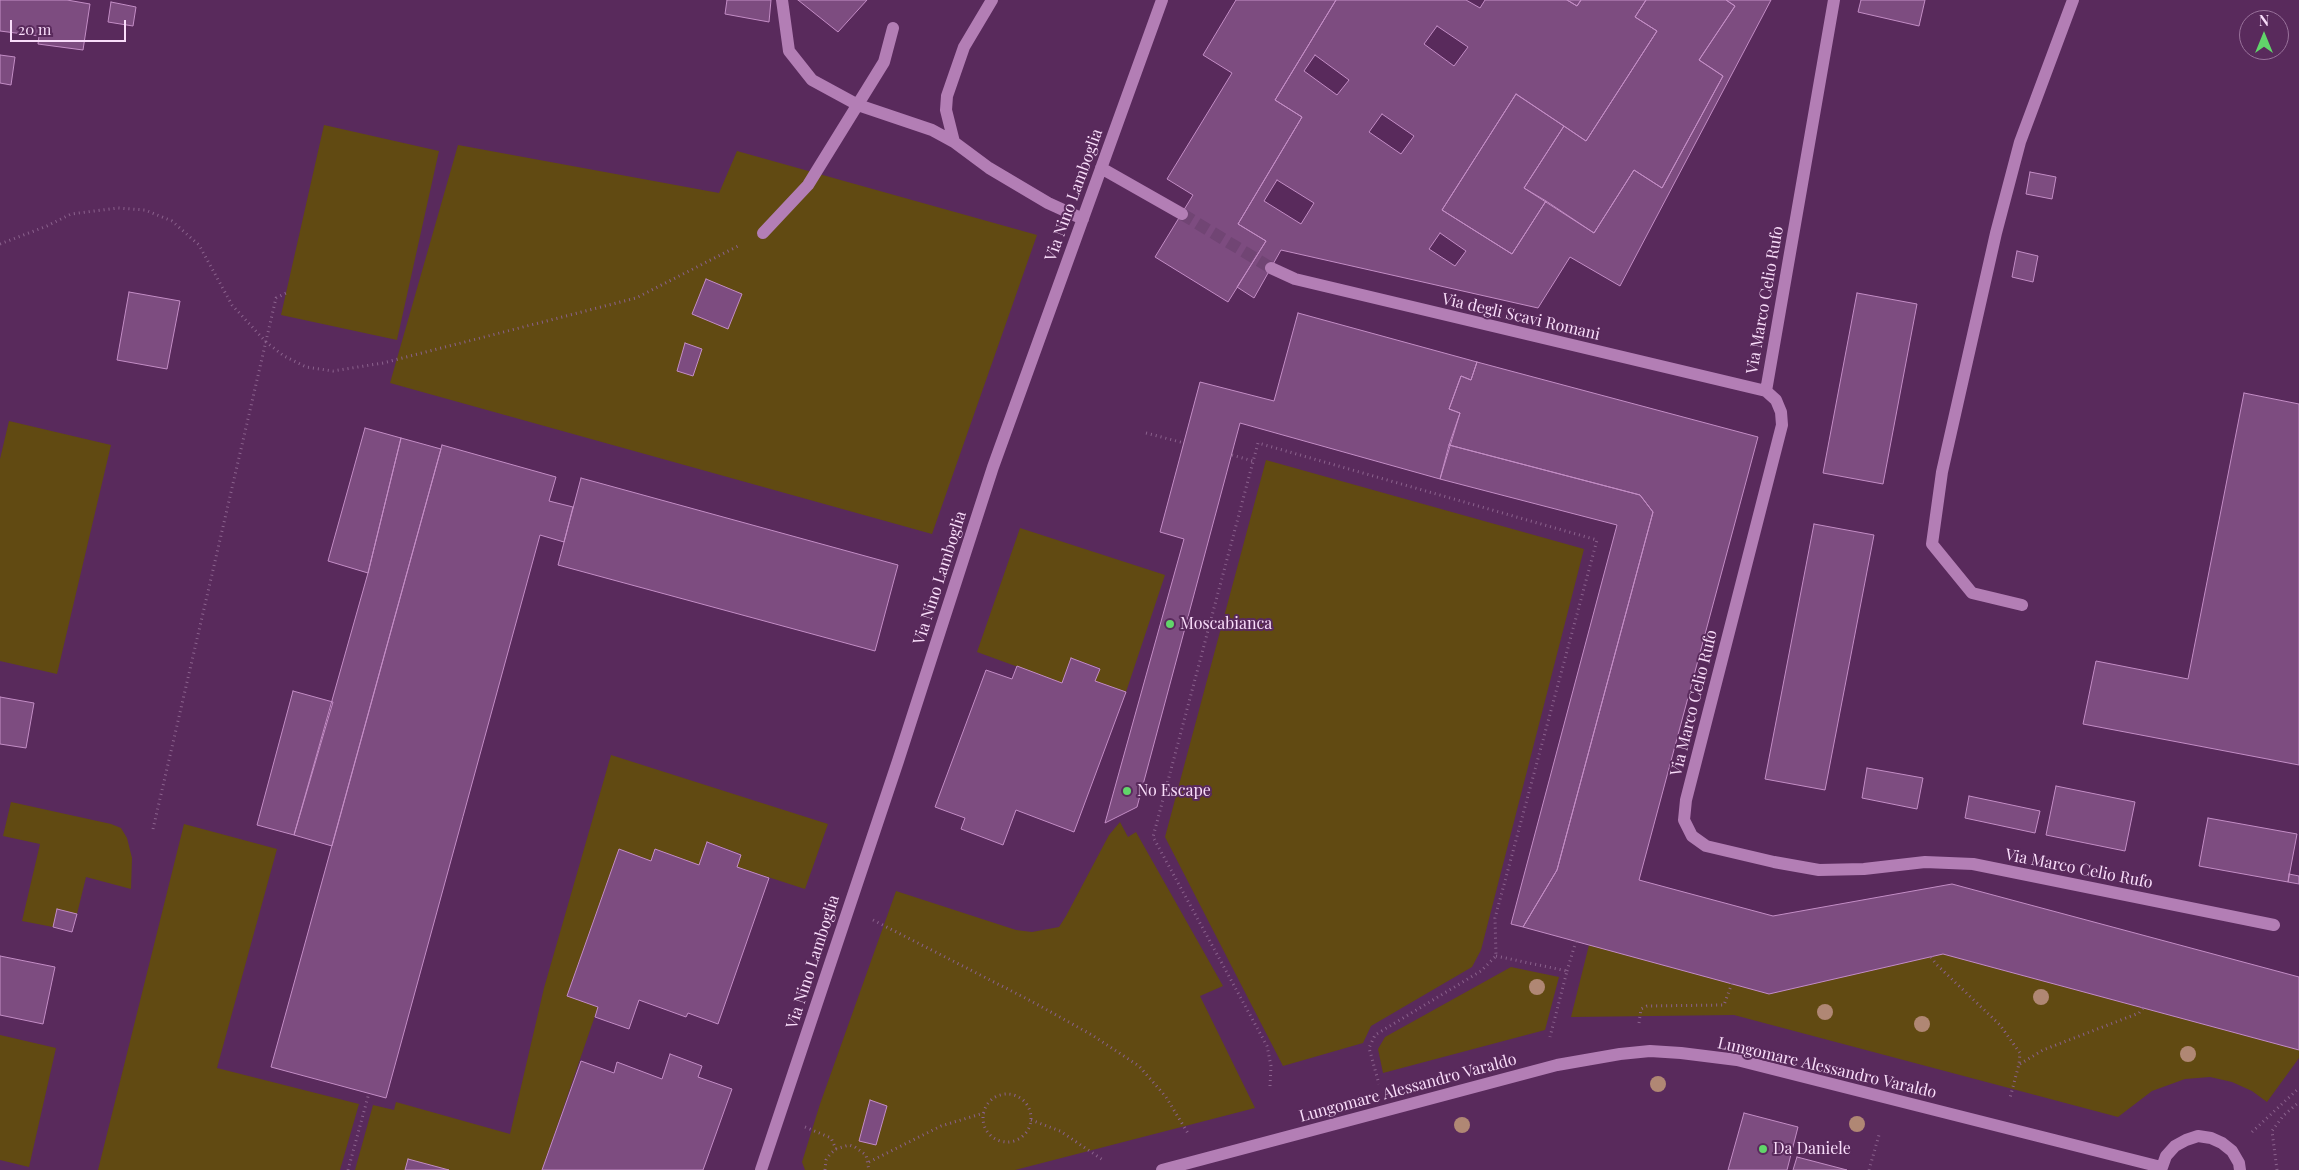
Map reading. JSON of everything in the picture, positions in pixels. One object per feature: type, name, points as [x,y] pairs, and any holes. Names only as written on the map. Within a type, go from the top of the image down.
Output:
[{"type":"street","points":[[782,0],[790,51],[812,80],[858,105],[932,130],[954,142],[1006,178],[1083,219]]},
{"type":"street","points":[[954,142],[946,110],[947,96],[964,47],[992,0]]},
{"type":"street","name":"Via Nino Lamboglia","points":[[761,1170],[898,761],[993,467],[1162,0]]},
{"type":"street","name":"Via Marco Celio Rufo","points":[[1834,0],[1766,391],[1776,400],[1781,412],[1782,425],[1686,800],[1684,820],[1692,836],[1706,846],[1774,862],[1819,870],[1864,869],[1925,862],[1972,864],[2274,925]]},
{"type":"street","points":[[2022,606],[1972,593],[1932,544],[1942,472],[1996,233],[2020,142],[2073,0]]},
{"type":"street","points":[[763,233],[808,185],[884,62],[894,28]]},
{"type":"street","points":[[1102,168],[1182,214]]},
{"type":"street","name":"Via degli Scavi Romani","points":[[1271,268],[1294,279],[1766,391]]},
{"type":"street","name":"Lungomare Alessandro Varaldo","points":[[1162,1170],[1557,1065],[1620,1054],[1650,1052],[1681,1053],[1736,1060],[2161,1169]]},
{"type":"street","points":[[2161,1169],[2166,1156],[2175,1146],[2198,1136],[2211,1138],[2222,1143],[2232,1151],[2239,1163],[2240,1170]]},
{"type":"path","points":[[0,244],[47,226],[71,214],[118,208],[145,210],[172,221],[199,245],[232,305],[266,342],[284,356],[306,367],[334,370],[383,363],[636,298],[763,233]]},
{"type":"path","points":[[153,830],[276,298],[286,293]]},
{"type":"path","points":[[1146,433],[1184,443]]},
{"type":"path","points":[[1270,1086],[1271,1066],[1267,1046],[1153,837],[1258,443],[1597,540],[1494,918],[1496,956],[1481,971],[1375,1035],[1369,1048],[1379,1084]]},
{"type":"path","points":[[1232,456],[1253,461]]},
{"type":"path","points":[[847,909],[876,921],[1031,1001],[1092,1035],[1139,1066],[1166,1096],[1190,1136]]},
{"type":"path","points":[[1550,1037],[1576,941]]},
{"type":"path","points":[[1496,956],[1567,971]]},
{"type":"path","points":[[1932,957],[1936,964],[2000,1025],[2020,1053],[2010,1098]]},
{"type":"path","points":[[1639,1022],[1641,1009],[1647,1006],[1724,1004],[1732,983]]},
{"type":"path","points":[[2019,1064],[2043,1050],[2140,1013],[2143,1008]]},
{"type":"path","points":[[2232,1151],[2299,1088]]},
{"type":"path","points":[[348,1170],[369,1093]]},
{"type":"path","points":[[1007,1095],[1022,1100],[1027,1106],[1031,1120],[1024,1134],[1011,1142],[1004,1142],[996,1140],[985,1129],[984,1113],[992,1100],[1007,1095]]},
{"type":"path","points":[[2277,1170],[2272,1131],[2283,1116],[2299,1102]]},
{"type":"path","points":[[869,1162],[941,1126],[984,1113]]},
{"type":"path","points":[[1031,1120],[1060,1131],[1103,1160]]},
{"type":"path","points":[[805,1127],[830,1138],[836,1149]]},
{"type":"path","points":[[1869,1170],[1879,1135]]},
{"type":"path","points":[[825,1170],[826,1160],[836,1149],[842,1146],[855,1147],[866,1155],[869,1162],[869,1170]]},
{"type":"shaded area","points":[[324,125],[439,151],[397,340],[281,315]]},
{"type":"shaded area","points":[[458,145],[719,193],[737,151],[1037,235],[932,534],[390,383]]},
{"type":"shaded area","points":[[9,421],[111,445],[57,674],[0,661],[0,459]]},
{"type":"shaded area","points":[[1266,460],[1584,549],[1481,950],[1472,967],[1371,1026],[1363,1043],[1283,1066],[1165,837]]},
{"type":"shaded area","points":[[1020,528],[1165,575],[1126,692],[1095,681],[1100,668],[1071,658],[1062,683],[977,652]]},
{"type":"shaded area","points":[[611,755],[828,824],[805,889],[737,867],[741,854],[707,842],[699,865],[655,849],[651,861],[619,850],[567,996],[598,1007],[542,1170],[355,1170],[373,1105],[394,1110],[396,1102],[510,1134],[544,988]]},
{"type":"shaded area","points":[[11,802],[111,824],[121,828],[127,838],[132,858],[131,889],[86,877],[77,914],[57,909],[53,927],[22,921],[40,844],[3,836]]},
{"type":"shaded area","points":[[1120,822],[1128,837],[1136,832],[1223,986],[1200,996],[1255,1108],[1015,1170],[805,1170],[802,1162],[820,1104],[896,891],[1016,930],[1032,932],[1059,927],[1109,835]]},
{"type":"shaded area","points":[[184,824],[277,849],[217,1068],[359,1104],[340,1170],[98,1170]]},
{"type":"shaded area","points":[[1589,945],[1769,994],[1943,954],[2299,1050],[2299,1058],[2267,1102],[2252,1091],[2232,1082],[2210,1077],[2185,1079],[2152,1091],[2118,1117],[1734,1015],[1571,1017]]},
{"type":"shaded area","points":[[1511,967],[1559,977],[1545,1030],[1383,1073],[1378,1049],[1385,1037]]},
{"type":"shaded area","points":[[0,1035],[56,1048],[29,1167],[0,1160]]},
{"type":"building","points":[[0,0],[67,0],[90,4],[83,50],[38,44],[39,36],[0,31]]},
{"type":"building","points":[[727,0],[771,0],[769,22],[725,14]]},
{"type":"building","points":[[798,0],[867,0],[838,32]]},
{"type":"building","points":[[1236,0],[1336,0],[1275,100],[1302,117],[1238,224],[1266,241],[1228,302],[1155,257],[1193,195],[1167,179],[1232,73],[1203,55]]},
{"type":"building","points":[[1336,0],[1466,0],[1480,8],[1485,0],[1567,0],[1577,6],[1581,0],[1646,0],[1635,17],[1657,31],[1586,141],[1516,94],[1442,210],[1512,254],[1546,201],[1594,233],[1634,170],[1662,188],[1723,76],[1699,60],[1735,6],[1726,0],[1771,0],[1620,286],[1570,257],[1538,308],[1281,250],[1254,298],[1237,287],[1266,241],[1238,224],[1302,117],[1275,100]],"holes":[[[1437,26],[1468,47],[1454,66],[1424,44]],[[1315,55],[1349,80],[1337,95],[1304,71]],[[1382,114],[1414,136],[1401,154],[1369,132]],[[1277,180],[1314,203],[1301,224],[1264,201]],[[1440,233],[1466,251],[1455,266],[1429,249]]]},
{"type":"building","points":[[1567,0],[1581,0],[1577,6]]},
{"type":"building","points":[[1646,0],[1726,0],[1735,6],[1699,60],[1723,76],[1662,188],[1634,170],[1594,233],[1524,188],[1564,126],[1586,141],[1657,31],[1635,17]]},
{"type":"building","points":[[1861,0],[1925,0],[1919,26],[1858,12]]},
{"type":"building","points":[[111,2],[136,7],[133,26],[108,22]]},
{"type":"building","points":[[0,55],[15,57],[11,85],[0,83]]},
{"type":"building","points":[[1516,94],[1564,126],[1524,188],[1546,201],[1512,254],[1442,210]]},
{"type":"building","points":[[2030,172],[2056,177],[2052,199],[2026,194]]},
{"type":"building","points":[[2017,251],[2038,256],[2033,282],[2012,277]]},
{"type":"building","points":[[706,279],[742,294],[728,329],[692,314]]},
{"type":"building","points":[[129,292],[180,301],[167,369],[117,360]]},
{"type":"building","points":[[1857,293],[1917,304],[1883,484],[1823,473]]},
{"type":"building","points":[[1298,313],[1477,362],[1471,380],[1461,376],[1449,409],[1460,413],[1440,479],[1240,423],[1137,807],[1105,823],[1184,539],[1160,532],[1200,382],[1274,401]]},
{"type":"building","points":[[685,343],[702,349],[693,376],[677,371]]},
{"type":"building","points":[[1477,362],[1758,437],[1639,880],[1773,916],[1952,884],[2299,977],[2299,1050],[1943,954],[1769,994],[1523,927],[1557,870],[1653,512],[1640,495],[1449,445],[1460,413],[1449,409],[1461,376],[1471,380]]},
{"type":"building","points":[[2244,393],[2299,404],[2299,765],[2083,724],[2096,661],[2188,679]]},
{"type":"building","points":[[365,428],[401,438],[368,573],[328,561]]},
{"type":"building","points":[[401,438],[441,449],[332,846],[294,835],[368,573]]},
{"type":"building","points":[[442,445],[556,477],[549,501],[573,507],[564,542],[540,535],[386,1098],[271,1067]]},
{"type":"building","points":[[1449,445],[1640,495],[1653,512],[1557,870],[1523,927],[1511,924],[1617,525],[1440,479]]},
{"type":"building","points":[[581,478],[898,565],[875,651],[558,565]]},
{"type":"building","points":[[1814,524],[1874,535],[1825,790],[1765,779]]},
{"type":"building","points":[[1071,658],[1100,669],[1095,681],[1126,692],[1074,832],[1016,810],[1003,845],[961,829],[965,818],[935,807],[986,670],[1012,679],[1017,666],[1062,683]]},
{"type":"building","points":[[293,691],[333,702],[294,835],[257,825]]},
{"type":"building","points":[[0,697],[34,703],[26,748],[0,744]]},
{"type":"building","points":[[1867,768],[1923,778],[1917,809],[1862,798]]},
{"type":"building","points":[[2056,786],[2135,802],[2125,851],[2046,835]]},
{"type":"building","points":[[1969,796],[2040,811],[2035,833],[1965,818]]},
{"type":"building","points":[[2208,818],[2297,834],[2288,882],[2199,866]]},
{"type":"building","points":[[707,842],[741,855],[737,867],[769,878],[718,1024],[688,1013],[686,1017],[639,1000],[629,1029],[595,1017],[598,1007],[567,996],[619,849],[651,861],[655,849],[699,865]]},
{"type":"building","points":[[2289,874],[2299,876],[2299,884],[2288,882]]},
{"type":"building","points":[[57,909],[77,914],[72,932],[53,927]]},
{"type":"building","points":[[0,956],[55,967],[43,1024],[0,1015]]},
{"type":"building","points":[[670,1054],[702,1066],[698,1077],[732,1089],[703,1170],[542,1170],[581,1061],[614,1073],[617,1062],[662,1079]]},
{"type":"building","points":[[870,1100],[887,1106],[876,1145],[859,1141]]},
{"type":"building","name":"Da Daniele","points":[[1744,1113],[1798,1127],[1787,1170],[1728,1170]]},
{"type":"building","points":[[1797,1157],[1847,1170],[1793,1170]]},
{"type":"building","points":[[408,1159],[449,1170],[405,1170]]},
{"type":"tunnel","points":[[1182,214],[1271,268]]},
{"type":"place","name":"Moscabianca","points":[[1170,624]]},
{"type":"place","name":"No Escape","points":[[1127,791]]},
{"type":"place","name":"Da Daniele","points":[[1763,1149]]}]
